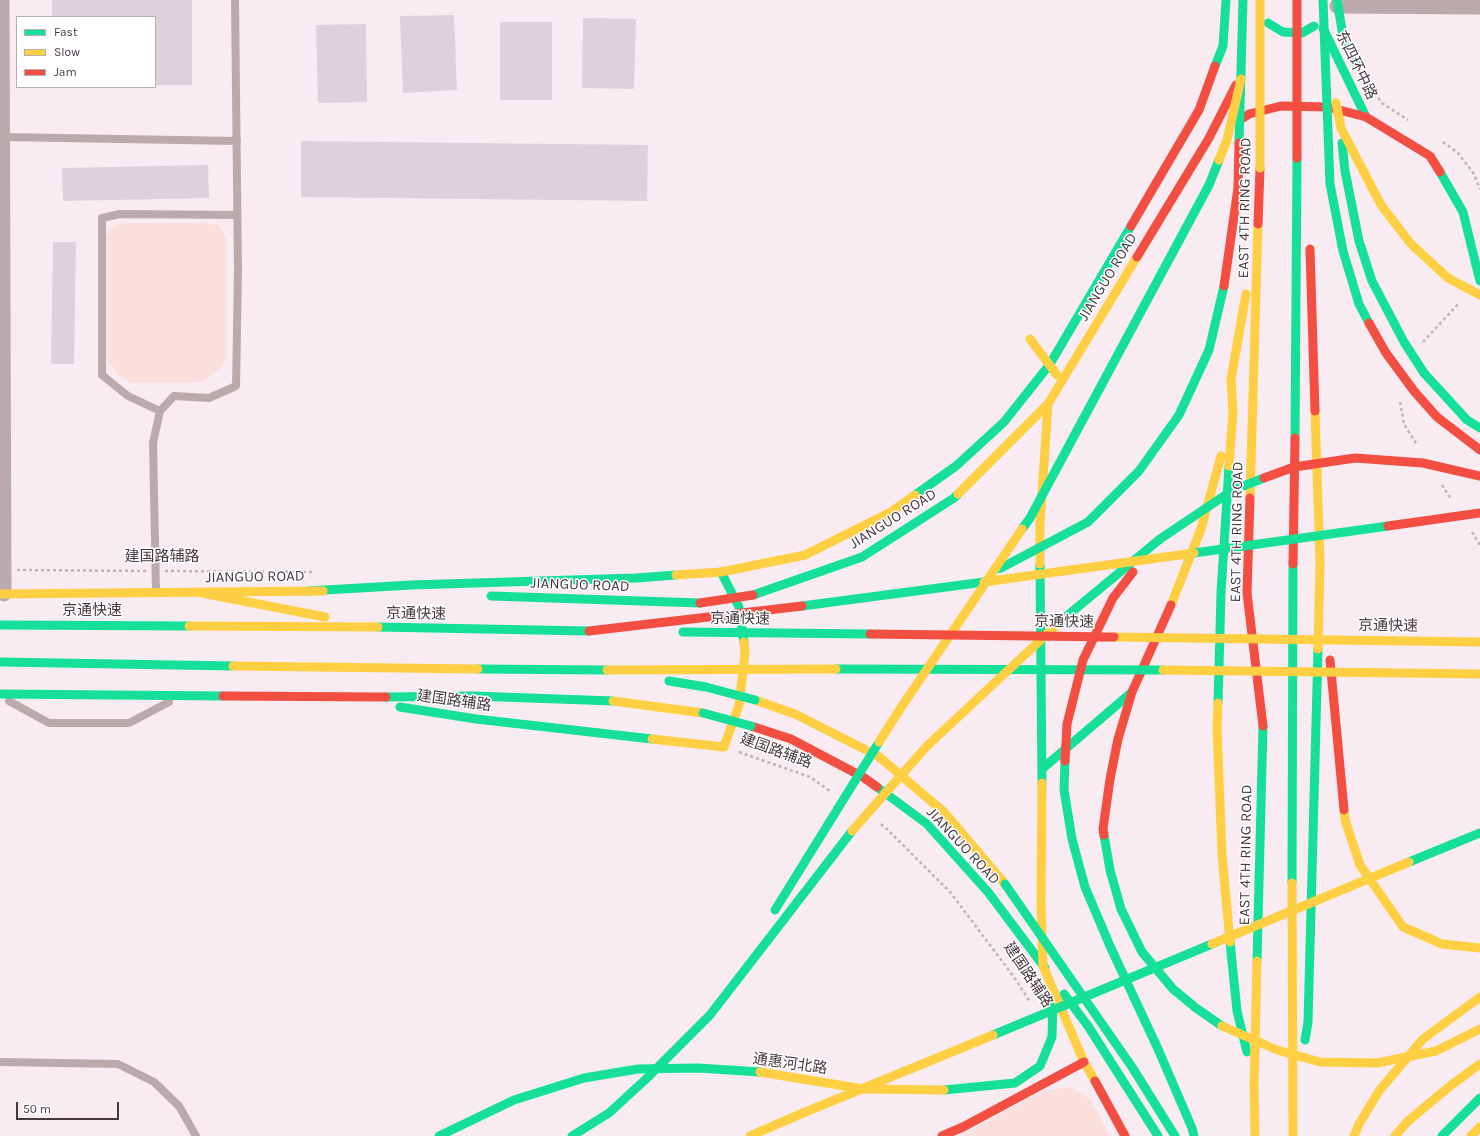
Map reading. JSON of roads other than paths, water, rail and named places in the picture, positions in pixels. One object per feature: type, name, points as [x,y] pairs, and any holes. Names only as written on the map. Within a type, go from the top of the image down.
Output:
[{"type":"main road","points":[[308,591],[419,585],[636,578],[721,572],[805,555],[892,512],[956,466],[999,427],[1050,364],[1200,110],[1223,46],[1226,0]]},
{"type":"main road","points":[[909,592],[1001,568],[1088,522],[1139,471],[1179,415],[1209,350],[1225,283],[1238,188],[1243,0]]},
{"type":"main road","name":"EAST 4TH RING ROAD","points":[[1256,1136],[1254,1086],[1262,724],[1247,593],[1259,216],[1260,0]]},
{"type":"main road","points":[[1293,1136],[1292,716],[1297,0]]},
{"type":"main road","name":"东四环中路","points":[[1317,0],[1320,23],[1366,117]]},
{"type":"main road","points":[[1268,23],[1283,32],[1302,33],[1320,23],[1332,2]]},
{"type":"main road","points":[[1332,2],[1324,45],[1330,184],[1343,250],[1359,304],[1386,353],[1414,391],[1437,417],[1480,450]]},
{"type":"main road","name":"东四环中路","points":[[1332,2],[1344,36],[1360,73]]},
{"type":"main road","points":[[1209,138],[1268,23],[1269,8]]},
{"type":"main road","points":[[1324,45],[1341,128],[1345,171],[1360,241],[1372,281],[1389,317],[1424,373],[1467,420],[1480,428]]},
{"type":"main road","points":[[768,921],[902,706],[1030,518],[1209,185],[1226,140],[1241,79]]},
{"type":"main road","name":"东四环中路","points":[[1362,88],[1366,117]]},
{"type":"main road","name":"JIANGUO ROAD","points":[[484,596],[700,603],[753,595],[862,558],[954,498],[1048,404],[1209,138],[1249,114],[1281,106],[1328,107],[1366,117],[1430,156],[1463,212],[1480,281]]},
{"type":"main road","points":[[1341,128],[1381,205],[1411,244],[1448,278],[1480,295]]},
{"type":"main road","points":[[1297,158],[1306,187]]},
{"type":"main road","points":[[1254,1086],[1237,1011],[1222,855],[1217,728],[1221,593],[1233,412],[1231,379],[1259,216]]},
{"type":"main road","points":[[1293,1115],[1308,1022],[1320,562],[1310,241]]},
{"type":"main road","points":[[1030,339],[1050,364],[1061,381]]},
{"type":"main road","points":[[1048,404],[1040,523],[1042,769],[1041,903],[1043,966],[1084,1062],[1101,1090],[1125,1136]]},
{"type":"main road","points":[[1233,412],[1200,529],[1178,588],[1132,692],[1118,739],[1110,779],[1103,829],[1110,870],[1121,909],[1142,952],[1173,989],[1196,1008],[1222,1026],[1278,1050],[1320,1062],[1377,1062],[1436,1051],[1480,1029]]},
{"type":"main road","points":[[572,1136],[609,1113],[646,1079],[710,1015],[845,839],[928,746],[1054,628],[1160,538],[1233,490],[1294,467],[1355,458],[1423,463],[1480,476]]},
{"type":"main road","points":[[589,631],[909,592],[1480,513]]},
{"type":"main road","points":[[1160,538],[1113,598],[1083,660],[1067,724],[1064,790],[1072,839],[1085,887],[1110,946],[1158,1049],[1192,1128],[1194,1136]]},
{"type":"main road","points":[[1320,562],[1345,820],[1360,865],[1403,927],[1442,944],[1480,948]]},
{"type":"main road","name":"建国路辅路","points":[[336,698],[476,719],[724,747],[739,704],[745,653],[738,607],[721,572]]},
{"type":"main road","name":"JIANGUO ROAD","points":[[2,594],[308,591],[420,594]]},
{"type":"main road","points":[[197,592],[379,627]]},
{"type":"main road","points":[[40,616],[134,625]]},
{"type":"main road","name":"京通快速","points":[[0,625],[379,627],[660,632]]},
{"type":"main road","name":"京通快速","points":[[676,632],[1480,642]]},
{"type":"main road","points":[[0,662],[118,665],[607,670],[1061,669],[1480,674]]},
{"type":"main road","points":[[47,672],[118,665]]},
{"type":"main road","points":[[607,670],[706,687],[755,700],[795,714],[878,756],[944,812],[1005,884],[1132,1067],[1175,1136]]},
{"type":"main road","points":[[1042,769],[1132,692]]},
{"type":"main road","name":"JIANGUO ROAD","points":[[0,695],[336,698],[474,696],[612,701],[703,713],[791,739],[863,777],[927,824],[988,892],[1088,1026],[1158,1136]]},
{"type":"main road","points":[[750,1136],[1480,833]]},
{"type":"main road","points":[[1453,845],[1480,838]]},
{"type":"main road","points":[[710,1015],[756,941]]},
{"type":"main road","name":"通惠河北路","points":[[439,1136],[514,1100],[584,1078],[638,1069],[698,1068],[769,1073],[863,1089],[950,1090],[1015,1083],[1040,1066],[1052,1036],[1052,1001],[1043,966]]},
{"type":"main road","points":[[1354,1136],[1359,1124],[1379,1091],[1423,1039],[1480,997]]},
{"type":"main road","points":[[942,1136],[963,1127],[1084,1062]]},
{"type":"main road","points":[[1395,1136],[1408,1121],[1450,1086],[1480,1064]]},
{"type":"main road","points":[[1442,1136],[1480,1098]]},
{"type":"main road","points":[[1471,1136],[1480,1127]]},
{"type":"street","points":[[2,2],[2,470],[4,570],[2,594]]},
{"type":"street","points":[[1332,2],[1480,7]]},
{"type":"lane","points":[[156,593],[153,443],[160,411],[174,396],[208,398],[236,386],[237,141],[235,0]]},
{"type":"lane","points":[[3,137],[237,141]]},
{"type":"lane","points":[[160,411],[128,396],[102,375],[102,218],[120,214],[237,215]]},
{"type":"lane","points":[[0,695],[49,723],[129,723],[182,696]]},
{"type":"lane","points":[[0,1062],[118,1064],[154,1082],[178,1106],[196,1136]]}]
